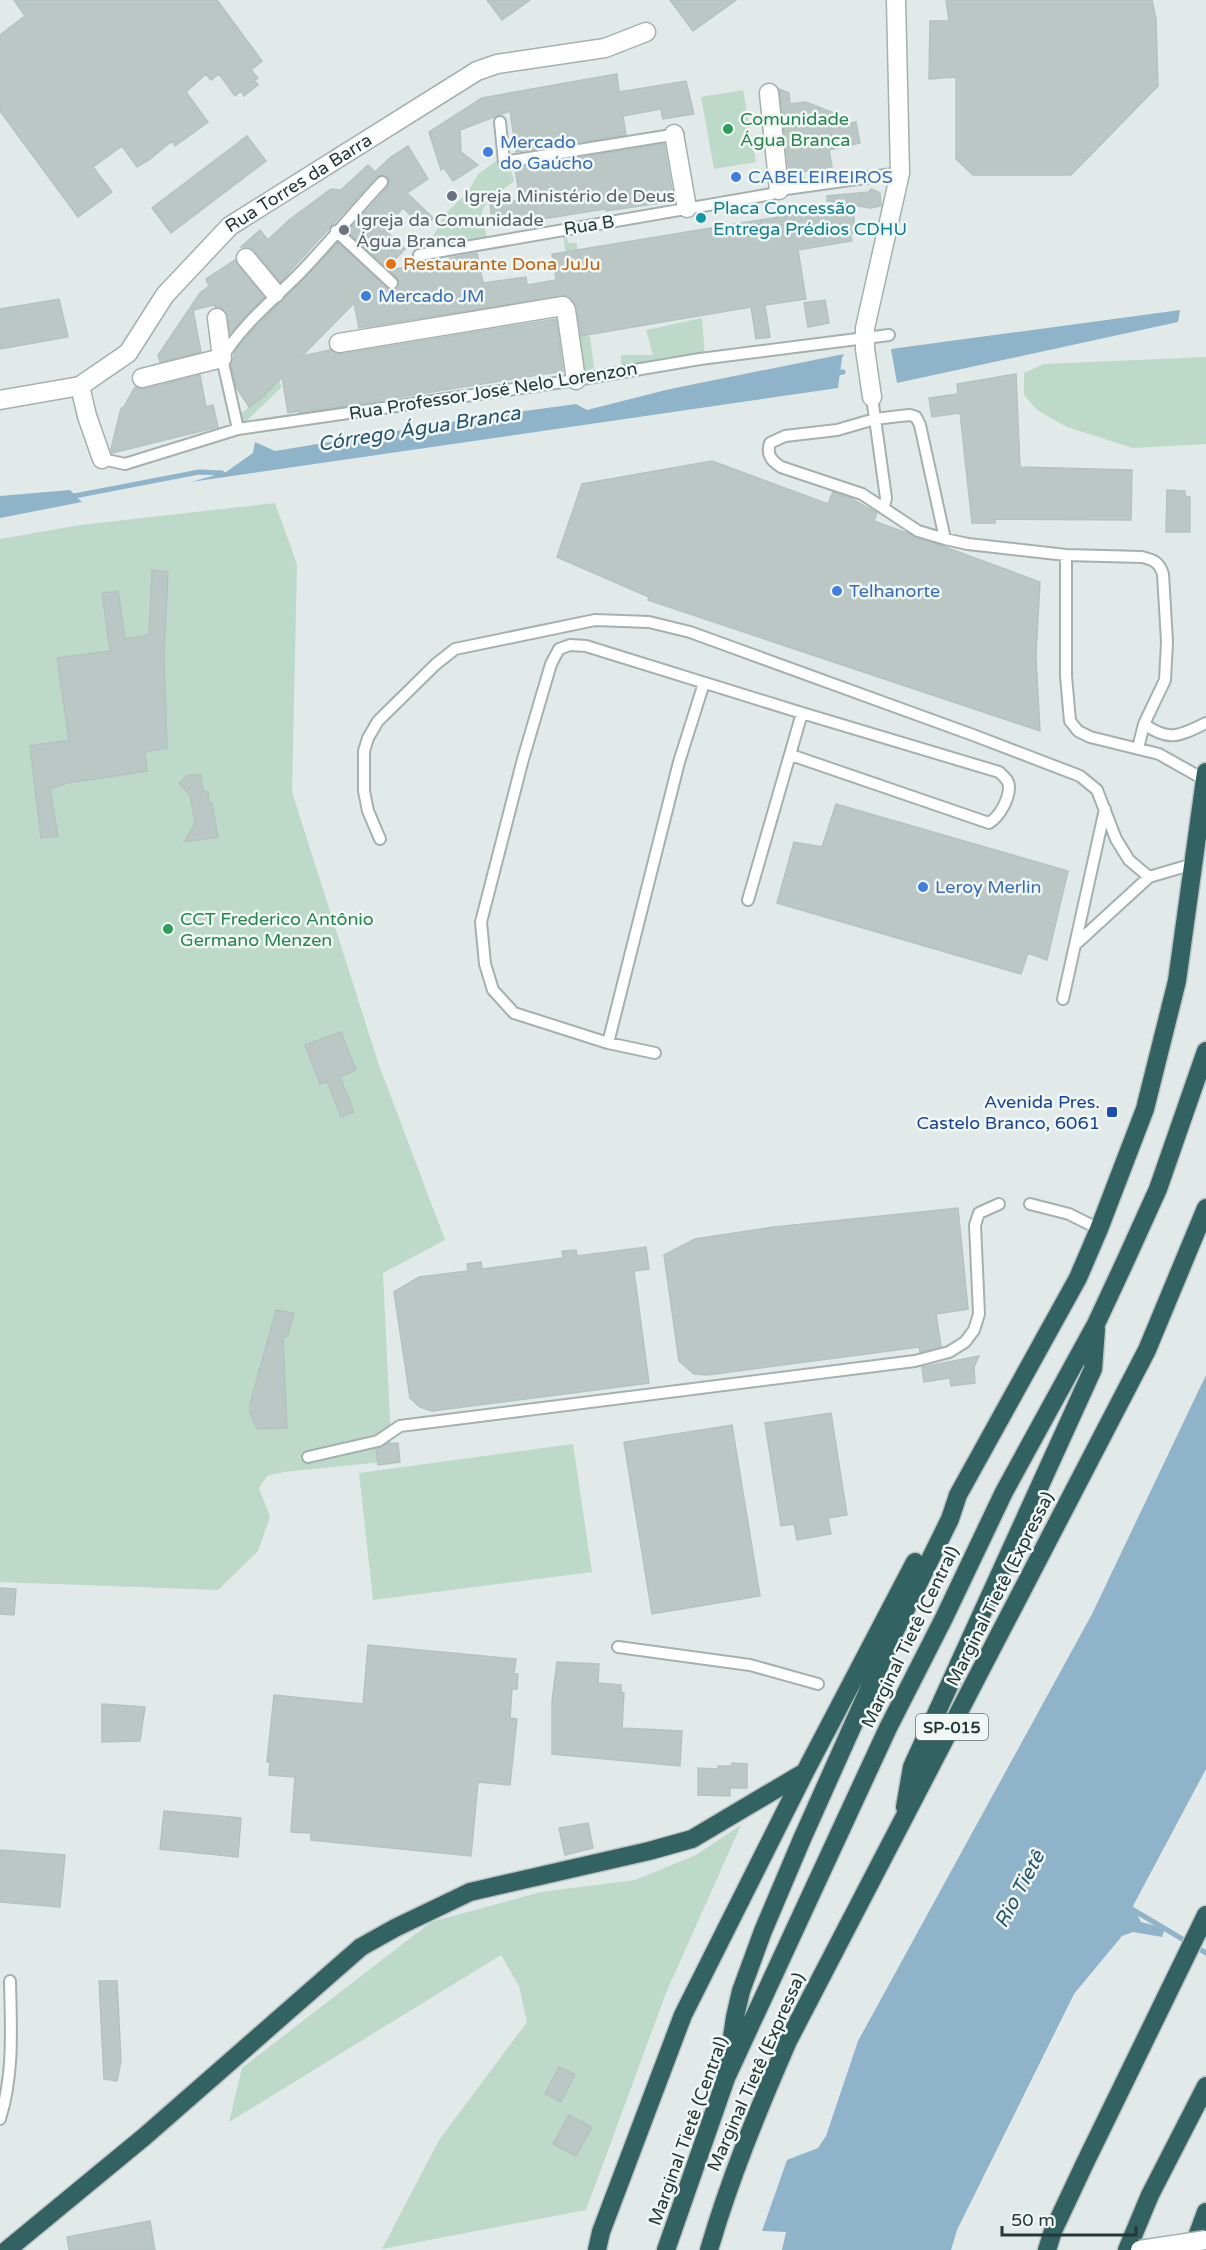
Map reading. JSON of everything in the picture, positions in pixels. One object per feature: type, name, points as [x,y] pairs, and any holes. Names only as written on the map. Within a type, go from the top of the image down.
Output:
[{"type":"highway","points":[[726,2078],[737,2008],[763,1931],[802,1839],[894,1631],[950,1519],[958,1495],[1078,1278],[1145,1109],[1177,981],[1205,776]]},
{"type":"highway","name":"Marginal Tietê (Central)","points":[[666,2250],[726,2078],[888,1728],[1004,1492],[1096,1324],[1158,1189],[1206,1051]]},
{"type":"highway","name":"Marginal Tietê (Expressa)","points":[[709,2250],[725,2194],[788,2042],[1147,1350],[1206,1208]]},
{"type":"highway","points":[[902,1824],[912,1767],[1093,1369],[1096,1324]]},
{"type":"highway","points":[[597,2250],[601,2232],[682,2015],[805,1772],[932,1531],[941,1515],[958,1495]]},
{"type":"highway","points":[[7,2250],[144,2137],[361,1947],[470,1892],[692,1839],[805,1772]]},
{"type":"highway","points":[[1047,2250],[1085,2163],[1206,1915]]},
{"type":"highway","points":[[1126,2250],[1150,2195],[1206,2086]]},
{"type":"highway","points":[[1192,2250],[1206,2212]]},
{"type":"street","points":[[872,397],[864,338],[868,311],[900,173],[896,0]]},
{"type":"street","name":"Rua Torres da Barra","points":[[0,400],[80,386],[128,353],[165,295],[230,226],[477,71],[496,64],[605,48],[646,32]]},
{"type":"street","points":[[769,93],[779,190]]},
{"type":"street","points":[[677,134],[687,208]]},
{"type":"street","points":[[246,258],[275,292]]},
{"type":"street","points":[[339,343],[563,306],[566,310],[576,380]]},
{"type":"street","points":[[142,378],[222,358],[217,318]]},
{"type":"street","points":[[80,386],[87,417],[102,459]]},
{"type":"street","points":[[1140,2250],[1206,2240]]},
{"type":"lane","points":[[500,122],[504,162],[677,134]]},
{"type":"lane","name":"Rua B","points":[[419,255],[772,194],[779,190],[900,173]]},
{"type":"lane","points":[[238,429],[222,358],[231,343],[261,309],[299,273],[382,182]]},
{"type":"lane","points":[[336,231],[393,283]]},
{"type":"lane","name":"Rua Professor José Nelo Lorenzon","points":[[102,459],[124,464],[136,462],[238,429],[576,380],[700,358],[889,335]]},
{"type":"lane","points":[[872,397],[886,498],[884,507]]},
{"type":"lane","points":[[945,539],[920,425],[916,417],[910,415],[875,419],[837,430],[785,436],[775,439],[768,449],[773,461],[781,467],[862,494],[918,531],[945,539],[968,544],[1066,555],[1153,559],[1160,565],[1163,574],[1167,651],[1165,680],[1144,724],[1138,748]]},
{"type":"lane","points":[[1066,555],[1066,676],[1070,721],[1078,731],[1090,737],[1159,754],[1205,776]]},
{"type":"lane","points":[[380,839],[368,811],[364,790],[364,751],[368,738],[378,721],[436,664],[455,649],[595,620],[649,622],[690,632],[1080,776],[1097,790],[1116,839],[1129,860],[1149,877]]},
{"type":"lane","points":[[655,1053],[608,1043],[514,1013],[494,990],[485,964],[481,922],[489,885],[551,664],[559,649],[570,645],[586,646],[999,772],[1007,778],[1009,787],[999,816],[989,823],[791,755]]},
{"type":"lane","points":[[608,1043],[679,762],[704,683]]},
{"type":"lane","points":[[747,900],[802,713]]},
{"type":"lane","points":[[1144,724],[1164,736],[1172,736],[1206,723]]},
{"type":"lane","points":[[1064,999],[1105,808]]},
{"type":"lane","points":[[1077,944],[1149,877],[1194,864]]},
{"type":"lane","points":[[308,1457],[378,1441],[400,1426],[915,1361],[949,1352],[965,1342],[974,1329],[979,1314],[975,1225],[979,1213],[999,1204]]},
{"type":"lane","points":[[1030,1204],[1069,1214],[1099,1229]]},
{"type":"lane","points":[[618,1647],[750,1665],[818,1684]]},
{"type":"lane","points":[[0,2119],[9,2074],[12,2039],[10,1982]]},
{"type":"green space","name":"Comunidade Água Branca","points":[[743,90],[756,162],[714,169],[701,97]]},
{"type":"green space","points":[[499,159],[508,159],[514,181],[484,207],[482,213],[489,249],[451,255],[422,256],[446,213],[468,192],[478,174]]},
{"type":"green space","points":[[562,230],[566,230],[568,243],[577,243],[577,257],[583,289],[574,309],[577,329],[590,337],[594,368],[583,372],[565,305],[572,290]]},
{"type":"green space","points":[[702,318],[705,357],[621,369],[621,355],[653,355],[646,330]]},
{"type":"green space","points":[[1206,357],[1206,444],[1133,448],[1067,427],[1037,410],[1024,395],[1024,373],[1044,364]]},
{"type":"green space","points":[[279,381],[282,387],[242,425],[237,417]]},
{"type":"green space","points":[[275,503],[297,564],[292,792],[379,1065],[445,1240],[383,1273],[392,1461],[284,1472],[267,1476],[259,1488],[270,1517],[258,1551],[218,1590],[0,1582],[0,539],[80,525]]},
{"type":"green space","points":[[573,1444],[592,1572],[373,1600],[359,1473]]},
{"type":"green space","points":[[741,1825],[666,1993],[586,2210],[382,2249],[439,2140],[527,2022],[519,1986],[501,1955],[229,2122],[242,2068],[431,1922],[541,1892],[635,1880],[696,1855]]},
{"type":"water","points":[[1180,310],[1178,322],[897,383],[891,349]]},
{"type":"water","points":[[844,354],[838,388],[191,482],[226,472],[253,453],[255,442],[275,451],[576,404],[587,410],[670,389]]},
{"type":"water","points":[[70,490],[82,502],[0,518],[0,496]]},
{"type":"water","name":"Rio Tietê","points":[[1206,1375],[1206,1769],[1133,1906],[1141,1922],[1165,1928],[1162,1937],[1133,1932],[1122,1936],[1074,1994],[957,2230],[951,2250],[782,2250],[786,2232],[762,2231],[787,2160],[818,2148],[826,2136],[858,2041],[1092,1614]]},
{"type":"building","points":[[14,0],[217,0],[262,61],[251,70],[258,78],[254,80],[258,85],[244,96],[241,91],[235,96],[219,74],[211,80],[206,74],[186,92],[208,122],[175,146],[172,141],[137,167],[122,146],[93,167],[112,192],[78,217],[0,111],[0,35],[25,16]]},
{"type":"building","points":[[487,0],[530,0],[502,20]]},
{"type":"building","points":[[670,0],[736,0],[693,31]]},
{"type":"building","points":[[946,0],[1152,0],[1156,19],[1158,86],[1071,175],[973,175],[956,159],[956,77],[929,79],[930,21],[949,21]]},
{"type":"building","points":[[617,74],[619,92],[686,81],[694,114],[663,119],[661,109],[623,116],[626,135],[516,152],[510,111],[460,130],[461,152],[478,165],[453,181],[444,168],[441,170],[429,132],[482,98]]},
{"type":"building","points":[[779,89],[789,93],[790,104],[806,102],[839,115],[841,125],[856,122],[860,143],[829,150],[832,167],[802,172],[804,179],[790,181]]},
{"type":"building","points":[[247,136],[266,161],[171,233],[152,208]]},
{"type":"building","points":[[664,144],[674,201],[606,211],[605,209],[492,227],[490,204],[520,200],[515,168]]},
{"type":"building","points":[[408,146],[428,179],[407,193],[433,218],[424,228],[403,208],[384,229],[405,249],[387,268],[348,232],[388,187],[389,179],[383,175],[376,177],[280,282],[254,250],[241,247],[260,230],[269,239],[289,220],[331,189],[341,190],[368,165],[375,172],[391,157]]},
{"type":"building","points":[[871,189],[880,193],[881,206],[870,208],[853,205],[855,233],[850,233],[852,241],[798,250],[806,299],[765,305],[770,337],[756,339],[751,307],[581,336],[577,308],[567,295],[359,328],[354,303],[302,356],[330,350],[341,354],[556,319],[563,371],[299,413],[299,411],[288,413],[282,377],[263,397],[249,407],[236,387],[231,364],[236,350],[338,243],[391,290],[397,288],[399,281],[389,270],[408,267],[408,271],[436,265],[436,262],[450,258],[477,253],[483,283],[526,277],[527,285],[556,280],[552,254],[852,205],[827,201],[827,196],[869,192]]},
{"type":"building","points":[[235,260],[264,297],[230,333],[228,316],[222,308],[214,305],[193,310],[201,352],[160,362],[158,355],[200,293],[209,286],[206,279]]},
{"type":"building","points":[[59,299],[68,337],[0,349],[0,309]]},
{"type":"building","points":[[825,300],[829,323],[808,327],[804,303]]},
{"type":"building","points":[[1016,374],[1020,467],[1132,470],[1131,520],[995,519],[995,523],[972,523],[960,413],[932,417],[929,398],[958,394],[957,384]]},
{"type":"building","points":[[200,375],[206,407],[213,405],[218,427],[112,453],[121,408],[135,387],[145,389]]},
{"type":"building","name":"Telhanorte","points":[[712,461],[828,504],[833,492],[850,498],[877,513],[874,521],[1040,582],[1036,656],[1040,731],[648,600],[649,597],[557,557],[582,484]]},
{"type":"building","points":[[1167,490],[1185,491],[1185,496],[1190,497],[1190,532],[1166,532]]},
{"type":"building","points":[[152,570],[168,572],[164,654],[167,748],[145,752],[147,771],[68,783],[50,789],[58,836],[41,838],[30,746],[69,740],[57,658],[110,651],[102,593],[118,591],[125,639],[149,635]]},
{"type":"building","points":[[201,774],[203,791],[208,791],[209,804],[212,803],[218,837],[184,842],[195,823],[190,795],[179,783],[187,776]]},
{"type":"building","name":"Leroy Merlin","points":[[836,804],[1068,871],[1047,960],[1028,953],[1021,974],[777,903],[794,842],[822,847]]},
{"type":"building","points":[[341,1032],[356,1070],[340,1077],[354,1112],[341,1117],[327,1081],[320,1084],[305,1045]]},
{"type":"building","points":[[958,1208],[968,1309],[936,1314],[941,1346],[920,1352],[919,1347],[707,1375],[694,1374],[679,1361],[664,1255],[695,1239],[774,1227]]},
{"type":"building","points":[[646,1247],[649,1269],[634,1271],[649,1383],[432,1411],[420,1407],[410,1398],[394,1292],[419,1277],[468,1271],[467,1264],[481,1262],[482,1269],[563,1258],[562,1251],[576,1250],[577,1256]]},
{"type":"building","points":[[276,1310],[294,1313],[288,1335],[283,1339],[287,1428],[257,1429],[250,1412],[250,1404]]},
{"type":"building","points":[[979,1356],[974,1367],[975,1383],[951,1386],[950,1378],[924,1382],[922,1367]]},
{"type":"building","points":[[831,1413],[847,1515],[828,1518],[831,1534],[797,1540],[794,1524],[781,1526],[765,1423]]},
{"type":"building","points":[[732,1425],[760,1596],[652,1614],[624,1442]]},
{"type":"building","points":[[398,1443],[400,1462],[378,1465],[376,1449],[387,1444]]},
{"type":"building","points":[[0,1588],[16,1589],[14,1615],[0,1614]]},
{"type":"building","points":[[368,1645],[516,1659],[514,1674],[518,1674],[517,1689],[512,1689],[510,1718],[517,1719],[510,1785],[478,1782],[471,1856],[311,1840],[311,1833],[291,1832],[295,1777],[269,1775],[270,1762],[267,1762],[274,1695],[363,1704]]},
{"type":"building","points":[[557,1662],[599,1664],[598,1683],[621,1685],[621,1692],[624,1693],[622,1728],[682,1731],[680,1766],[552,1754],[552,1701]]},
{"type":"building","points":[[102,1704],[145,1707],[140,1741],[102,1742]]},
{"type":"building","points":[[732,1763],[747,1764],[747,1788],[730,1788],[730,1796],[698,1795],[698,1768],[718,1769],[718,1766],[732,1766]]},
{"type":"building","points":[[164,1811],[241,1818],[238,1857],[160,1849]]},
{"type":"building","points":[[588,1823],[593,1848],[565,1855],[559,1828]]},
{"type":"building","points":[[0,1850],[65,1855],[60,1907],[0,1902]]},
{"type":"building","points":[[99,1981],[117,1981],[121,2061],[117,2081],[104,2079]]},
{"type":"building","points":[[559,2067],[575,2074],[561,2102],[545,2094]]},
{"type":"building","points":[[569,2115],[592,2127],[576,2156],[553,2144]]},
{"type":"building","points":[[150,2221],[155,2250],[69,2250],[67,2237]]},
{"type":"waterway","name":"Córrego Água Branca","points":[[833,374],[843,372]]},
{"type":"waterway","name":"Córrego Água Branca","points":[[69,497],[199,472],[222,473]]},
{"type":"waterway","points":[[1130,1908],[1206,1953]]},
{"type":"place","name":"Comunidade Água Branca","points":[[728,129]]},
{"type":"place","name":"Mercado do Gaúcho","points":[[488,152]]},
{"type":"place","name":"CABELEIREIROS","points":[[736,177]]},
{"type":"place","name":"Igreja Ministério de Deus","points":[[452,196]]},
{"type":"place","name":"Placa Concessão Entrega Prédios CDHU","points":[[701,218]]},
{"type":"place","name":"Igreja da Comunidade Água Branca","points":[[344,230]]},
{"type":"place","name":"Restaurante Dona JuJu","points":[[391,264]]},
{"type":"place","name":"Mercado JM","points":[[366,296]]},
{"type":"place","name":"Telhanorte","points":[[837,591]]},
{"type":"place","name":"Leroy Merlin","points":[[923,887]]},
{"type":"place","name":"CCT Frederico Antônio Germano Menzen","points":[[168,929]]},
{"type":"place","name":"Avenida Pres. Castelo Branco, 6061","points":[[1112,1112]]}]
